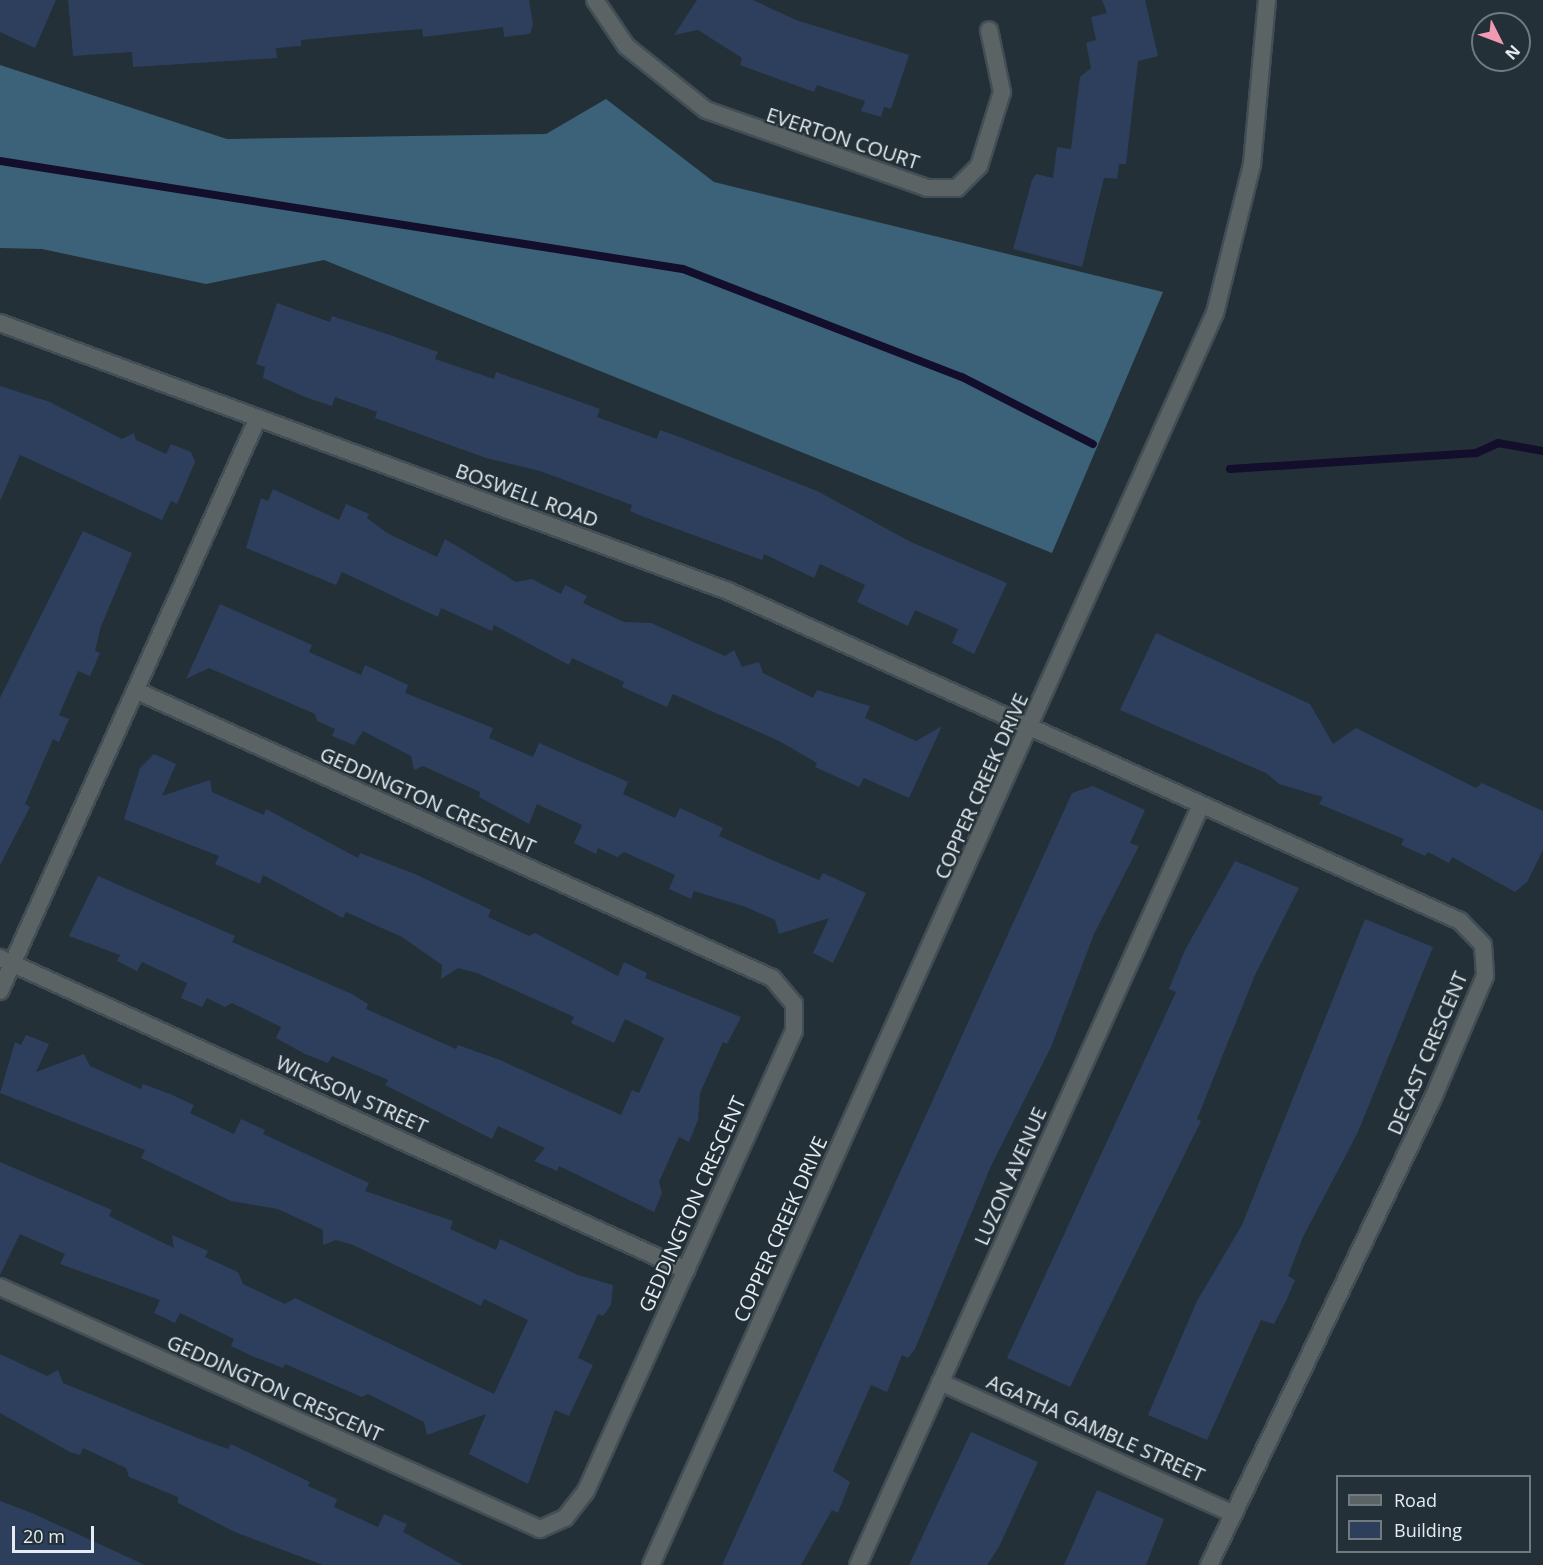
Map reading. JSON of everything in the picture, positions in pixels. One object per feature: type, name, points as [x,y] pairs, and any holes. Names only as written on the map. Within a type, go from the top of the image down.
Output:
[{"type":"street","name":"EVERTON COURT","points":[[595,0],[626,46],[706,110],[927,188],[957,188],[980,166],[1002,92],[989,30]]},
{"type":"street","name":"COPPER CREEK DRIVE","points":[[651,1565],[1215,313],[1252,165],[1267,0]]},
{"type":"street","name":"BOSWELL ROAD","points":[[0,323],[257,420],[728,591],[1030,728]]},
{"type":"street","points":[[0,991],[6,960],[137,691],[257,420]]},
{"type":"street","name":"GEDDINGTON CRESCENT","points":[[0,1287],[540,1529],[565,1518],[586,1491],[794,1031],[794,1004],[772,978],[137,691]]},
{"type":"street","name":"DECAST CRESCENT","points":[[1030,728],[1460,921],[1483,945],[1485,976],[1209,1565]]},
{"type":"street","name":"LUZON AVENUE","points":[[858,1565],[1201,805]]},
{"type":"street","name":"WICKSON STREET","points":[[6,960],[686,1270]]},
{"type":"street","name":"AGATHA GAMBLE STREET","points":[[940,1382],[1234,1514]]},
{"type":"shaded area","points":[[0,65],[227,139],[546,134],[606,99],[714,182],[1163,292],[1052,553],[324,260],[206,284],[42,249],[0,248]]},
{"type":"building","points":[[0,0],[56,0],[35,48],[0,32]]},
{"type":"building","points":[[68,0],[529,0],[533,24],[530,34],[504,37],[503,27],[423,37],[422,29],[301,40],[301,46],[276,48],[277,58],[133,67],[132,52],[73,56]]},
{"type":"building","points":[[697,0],[753,0],[796,20],[909,55],[891,109],[884,107],[881,117],[861,111],[865,101],[817,85],[814,92],[740,65],[742,58],[698,30],[674,35]]},
{"type":"building","points":[[1102,0],[1145,0],[1158,56],[1138,61],[1126,164],[1119,164],[1117,179],[1104,178],[1082,267],[1013,249],[1032,180],[1036,174],[1053,178],[1057,147],[1071,149],[1080,77],[1091,68],[1086,43],[1096,40],[1091,17],[1107,13]]},
{"type":"building","points":[[277,303],[330,322],[332,316],[387,334],[438,352],[435,359],[494,379],[496,372],[556,393],[600,409],[597,417],[657,439],[660,430],[685,439],[817,491],[911,542],[1007,583],[974,654],[952,643],[958,629],[915,610],[908,626],[857,602],[865,585],[820,564],[814,578],[764,554],[762,560],[644,517],[630,511],[632,505],[540,471],[486,458],[375,418],[377,412],[335,397],[332,406],[305,397],[263,378],[265,367],[256,364]]},
{"type":"building","points":[[0,386],[50,402],[122,439],[134,433],[136,440],[166,454],[171,444],[191,452],[195,462],[177,504],[171,501],[162,520],[20,455],[0,501]]},
{"type":"building","points":[[273,489],[339,520],[346,504],[369,514],[367,518],[387,533],[437,557],[445,539],[516,582],[532,579],[561,594],[565,585],[587,596],[583,603],[624,622],[651,623],[725,656],[734,650],[742,667],[759,662],[763,673],[813,698],[817,690],[870,706],[865,718],[916,741],[942,726],[909,798],[864,778],[859,787],[815,767],[817,763],[779,741],[673,694],[667,707],[622,687],[624,682],[572,658],[569,665],[494,625],[492,631],[441,608],[438,617],[342,572],[336,585],[246,548],[261,498],[268,501]]},
{"type":"building","points":[[83,531],[132,553],[101,626],[95,651],[100,653],[90,676],[78,671],[59,715],[69,719],[59,742],[53,739],[25,804],[30,807],[0,865],[0,698]]},
{"type":"building","points":[[220,604],[312,645],[309,652],[361,675],[365,665],[408,685],[405,693],[493,728],[489,738],[533,757],[539,743],[628,782],[623,794],[675,818],[680,808],[723,828],[719,836],[819,880],[823,873],[866,893],[833,963],[813,953],[829,918],[779,934],[775,920],[746,907],[694,891],[691,899],[669,889],[675,875],[624,852],[617,857],[598,848],[596,854],[574,843],[582,825],[537,804],[529,824],[479,797],[480,792],[423,766],[414,770],[411,756],[363,731],[354,745],[332,736],[335,729],[317,721],[315,714],[209,668],[186,679]]},
{"type":"building","points":[[1156,633],[1310,704],[1333,744],[1356,728],[1476,788],[1482,783],[1543,811],[1543,850],[1527,882],[1515,892],[1452,857],[1449,863],[1428,852],[1425,856],[1401,845],[1404,839],[1319,804],[1323,797],[1279,784],[1266,773],[1120,710]]},
{"type":"building","points":[[154,754],[176,764],[162,796],[210,780],[212,792],[264,815],[266,809],[358,858],[360,853],[415,874],[491,910],[488,917],[529,936],[535,933],[618,976],[624,962],[647,973],[645,978],[741,1017],[727,1044],[723,1042],[700,1093],[698,1120],[689,1142],[679,1137],[659,1182],[662,1193],[654,1212],[559,1166],[557,1171],[534,1161],[545,1148],[498,1126],[492,1139],[385,1085],[388,1080],[332,1056],[328,1063],[305,1054],[276,1038],[281,1027],[232,1003],[225,1007],[207,998],[202,1007],[181,998],[187,983],[142,962],[137,971],[117,961],[120,955],[69,936],[98,876],[235,936],[232,942],[352,994],[368,1004],[366,1009],[456,1049],[458,1045],[500,1060],[621,1115],[632,1090],[639,1093],[664,1038],[625,1019],[614,1043],[571,1023],[574,1017],[477,973],[458,968],[441,979],[442,965],[402,937],[346,912],[343,918],[263,875],[260,884],[215,864],[219,856],[124,819],[140,768]]},
{"type":"building","points":[[1093,786],[1145,810],[1130,843],[1139,846],[1094,934],[1051,1047],[991,1166],[915,1349],[908,1358],[902,1355],[887,1392],[871,1385],[833,1471],[850,1482],[838,1513],[832,1510],[801,1565],[722,1565],[1072,793]]},
{"type":"building","points":[[1235,861],[1299,888],[1255,975],[1197,1119],[1201,1121],[1070,1387],[1007,1358],[1176,992],[1169,989],[1185,950]]},
{"type":"building","points":[[1365,919],[1433,947],[1358,1132],[1303,1237],[1288,1276],[1295,1280],[1286,1301],[1274,1324],[1261,1320],[1207,1440],[1148,1415],[1197,1301],[1242,1225]]},
{"type":"building","points":[[26,1035],[49,1044],[36,1072],[84,1054],[90,1066],[141,1089],[143,1084],[194,1105],[190,1113],[234,1134],[241,1119],[265,1130],[263,1134],[369,1183],[365,1191],[453,1221],[450,1229],[496,1250],[500,1239],[578,1275],[613,1285],[611,1305],[603,1316],[598,1314],[578,1358],[593,1365],[569,1416],[555,1410],[528,1484],[469,1454],[486,1414],[427,1435],[424,1422],[368,1394],[362,1397],[285,1364],[283,1368],[252,1356],[231,1346],[234,1339],[180,1313],[175,1323],[154,1313],[160,1300],[60,1264],[65,1254],[20,1234],[0,1275],[0,1162],[112,1210],[109,1216],[174,1248],[172,1235],[208,1251],[205,1257],[238,1272],[243,1284],[285,1304],[295,1298],[494,1394],[528,1320],[484,1299],[481,1306],[353,1245],[336,1240],[323,1245],[323,1230],[278,1209],[231,1201],[141,1158],[145,1150],[0,1093],[15,1042],[21,1045]]},
{"type":"building","points":[[0,1354],[47,1376],[58,1370],[63,1383],[200,1439],[228,1449],[231,1444],[310,1482],[308,1486],[337,1499],[334,1507],[378,1527],[384,1514],[407,1524],[403,1532],[463,1565],[323,1565],[235,1532],[178,1503],[178,1497],[129,1477],[126,1468],[83,1448],[80,1455],[70,1452],[0,1413]]},
{"type":"building","points":[[971,1432],[1038,1462],[999,1547],[987,1565],[909,1565]]},
{"type":"building","points":[[1097,1490],[1164,1519],[1146,1565],[1064,1565]]},
{"type":"building","points":[[0,1501],[32,1513],[145,1565],[0,1565]]},
{"type":"waterway","points":[[0,161],[683,269],[962,377],[1093,444]]},
{"type":"waterway","points":[[1230,469],[1476,453],[1498,443],[1543,451]]}]
